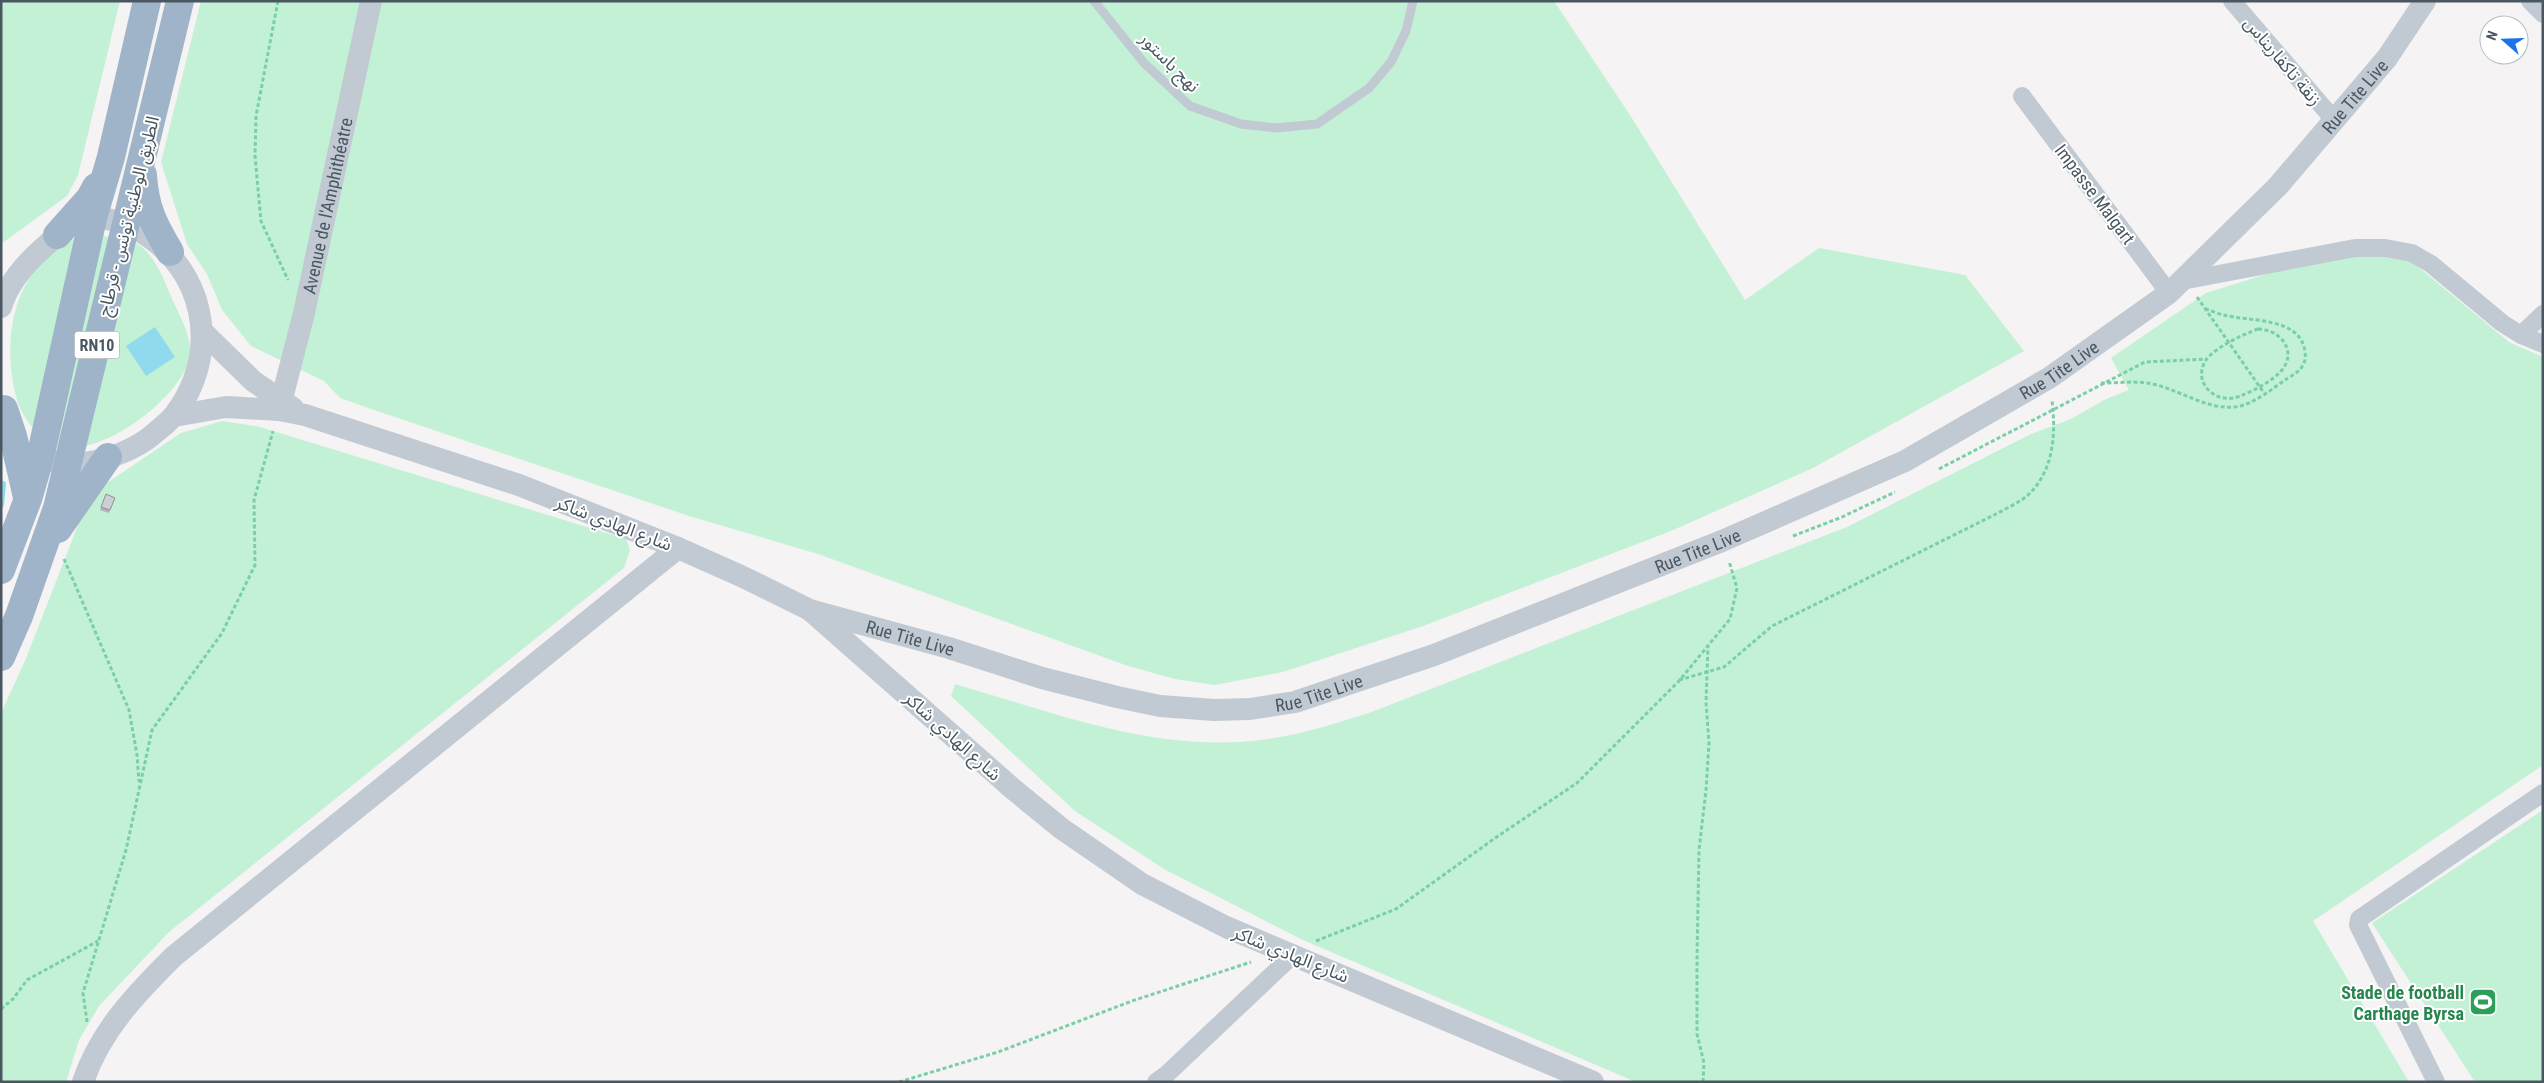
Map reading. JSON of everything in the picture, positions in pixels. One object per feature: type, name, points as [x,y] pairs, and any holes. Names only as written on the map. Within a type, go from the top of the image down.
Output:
[{"type":"highway","name":"الطريق الوطنية تونس - قرطاج","points":[[1,570],[28,499],[40,458],[93,218],[111,157],[147,1]]},
{"type":"highway","name":"الطريق الوطنية تونس - قرطاج","points":[[1,657],[58,508],[180,1]]},
{"type":"highway","points":[[57,235],[90,198],[111,157]]},
{"type":"highway","points":[[143,160],[145,196],[152,221],[170,252]]},
{"type":"highway","points":[[3,404],[18,453],[28,499]]},
{"type":"highway","points":[[43,550],[108,457]]},
{"type":"street","name":"Avenue de l'Amphithéatre","points":[[280,406],[304,313],[371,1]]},
{"type":"street","name":"زنقة تاكفاريناس","points":[[2232,1],[2335,121]]},
{"type":"street","name":"Rue Tite Live","points":[[810,610],[948,648],[1042,678],[1116,697],[1160,706],[1214,710],[1250,709],[1295,702],[1434,655],[1722,541],[1905,461],[2049,378],[2176,287],[2278,186],[2387,58],[2425,1]]},
{"type":"street","points":[[2530,1],[2543,14]]},
{"type":"street","name":"Impasse Malgart","points":[[2022,96],[2176,287]]},
{"type":"street","points":[[1,307],[4,297],[23,266],[57,235],[93,218],[126,224],[143,232],[170,252],[194,289],[203,332],[200,362],[191,390],[174,416],[145,442],[108,457],[68,465],[40,458],[21,438],[3,404]]},
{"type":"street","points":[[2176,287],[2355,248],[2385,248],[2412,253],[2431,264],[2480,307],[2521,335],[2543,344]]},
{"type":"street","points":[[1,274],[23,266]]},
{"type":"street","points":[[2521,335],[2543,314]]},
{"type":"street","points":[[203,332],[280,406]]},
{"type":"street","name":"شارع الهادي شاكر","points":[[174,416],[226,407],[280,406],[519,485],[678,548],[741,576],[810,610],[1006,784],[1110,864],[1181,906],[1593,1082]]},
{"type":"street","points":[[83,1082],[91,1058],[110,1026],[173,957],[678,548]]},
{"type":"street","points":[[2436,1082],[2358,925],[2359,918],[2543,793]]},
{"type":"street","points":[[1156,1082],[1182,1061],[1291,953]]},
{"type":"lane","name":"نهج باستور","points":[[1094,1],[1144,63],[1190,106],[1241,124],[1276,128],[1317,124],[1369,88],[1392,62],[1406,31],[1413,1]]},
{"type":"path","points":[[278,1],[256,116],[254,156],[261,221],[304,313]]},
{"type":"path","points":[[2176,287],[2199,298],[2264,393]]},
{"type":"path","points":[[2206,309],[2226,316],[2269,321],[2287,328],[2298,337],[2305,350],[2305,362],[2298,372],[2246,404],[2234,407],[2221,406],[2146,383],[2100,383],[2145,362],[2207,359]]},
{"type":"path","points":[[2258,329],[2268,329],[2277,333],[2284,341],[2288,350],[2287,360],[2283,369],[2259,386],[2231,399],[2221,399],[2212,395],[2205,388],[2202,368],[2207,359],[2230,343],[2258,329]]},
{"type":"path","points":[[1678,681],[1724,667],[1772,626],[1994,515],[2028,495],[2047,469],[2055,425],[2049,378]]},
{"type":"path","points":[[91,1058],[83,994],[126,850],[152,730],[222,633],[255,565],[254,500],[280,406]]},
{"type":"path","points":[[899,1082],[998,1052],[1132,1000],[1291,953],[1396,909],[1498,836],[1577,783],[1678,681],[1730,619],[1736,588],[1722,541]]},
{"type":"path","points":[[43,550],[64,559],[128,710],[137,755],[140,787]]},
{"type":"path","points":[[1702,1082],[1704,1063],[1697,1034],[1697,958],[1699,850],[1709,743],[1706,702],[1708,646]]},
{"type":"path","points":[[1,1009],[13,1000],[27,980],[99,941]]},
{"type":"green space","points":[[1,1],[120,1],[78,175],[67,196],[1,244]]},
{"type":"green space","points":[[201,1],[1554,1],[1630,115],[1745,300],[1819,248],[1965,275],[2024,351],[1813,468],[1671,531],[1423,626],[1283,672],[1215,685],[1175,679],[1128,666],[818,554],[689,516],[340,398],[324,381],[251,346],[222,310],[207,274],[187,244],[161,162]]},
{"type":"green space","points":[[104,236],[134,242],[151,257],[160,272],[183,323],[189,339],[190,354],[185,370],[173,388],[138,421],[117,434],[95,443],[75,448],[58,446],[34,430],[19,406],[13,384],[10,361],[11,337],[15,314],[22,293],[33,273],[48,255],[71,239]]},
{"type":"green space","points":[[2362,252],[2411,261],[2509,342],[2543,357],[2543,765],[2313,921],[2409,1082],[1636,1082],[1303,940],[1164,869],[1075,811],[951,696],[955,684],[1106,728],[1183,741],[1222,743],[1262,740],[1289,735],[1369,713],[1847,527],[2031,434],[2071,419],[2106,399],[2129,390],[2111,358],[2206,293],[2314,259]]},
{"type":"green space","points":[[222,421],[260,427],[626,539],[630,550],[624,568],[169,932],[99,1006],[79,1040],[66,1082],[1,1082],[1,713],[25,661],[83,512],[98,489],[181,433]]},
{"type":"green space","name":"Stade de football Carthage Byrsa","points":[[2543,810],[2543,1082],[2475,1082],[2372,923]]},
{"type":"water","points":[[155,327],[175,357],[146,376],[126,346]]},
{"type":"building","points":[[106,494],[115,498],[110,510],[101,507]]},
{"type":"waterway","points":[[1,505],[3,484]]},
{"type":"place","name":"Stade de football Carthage Byrsa","points":[[2483,1002]]}]
